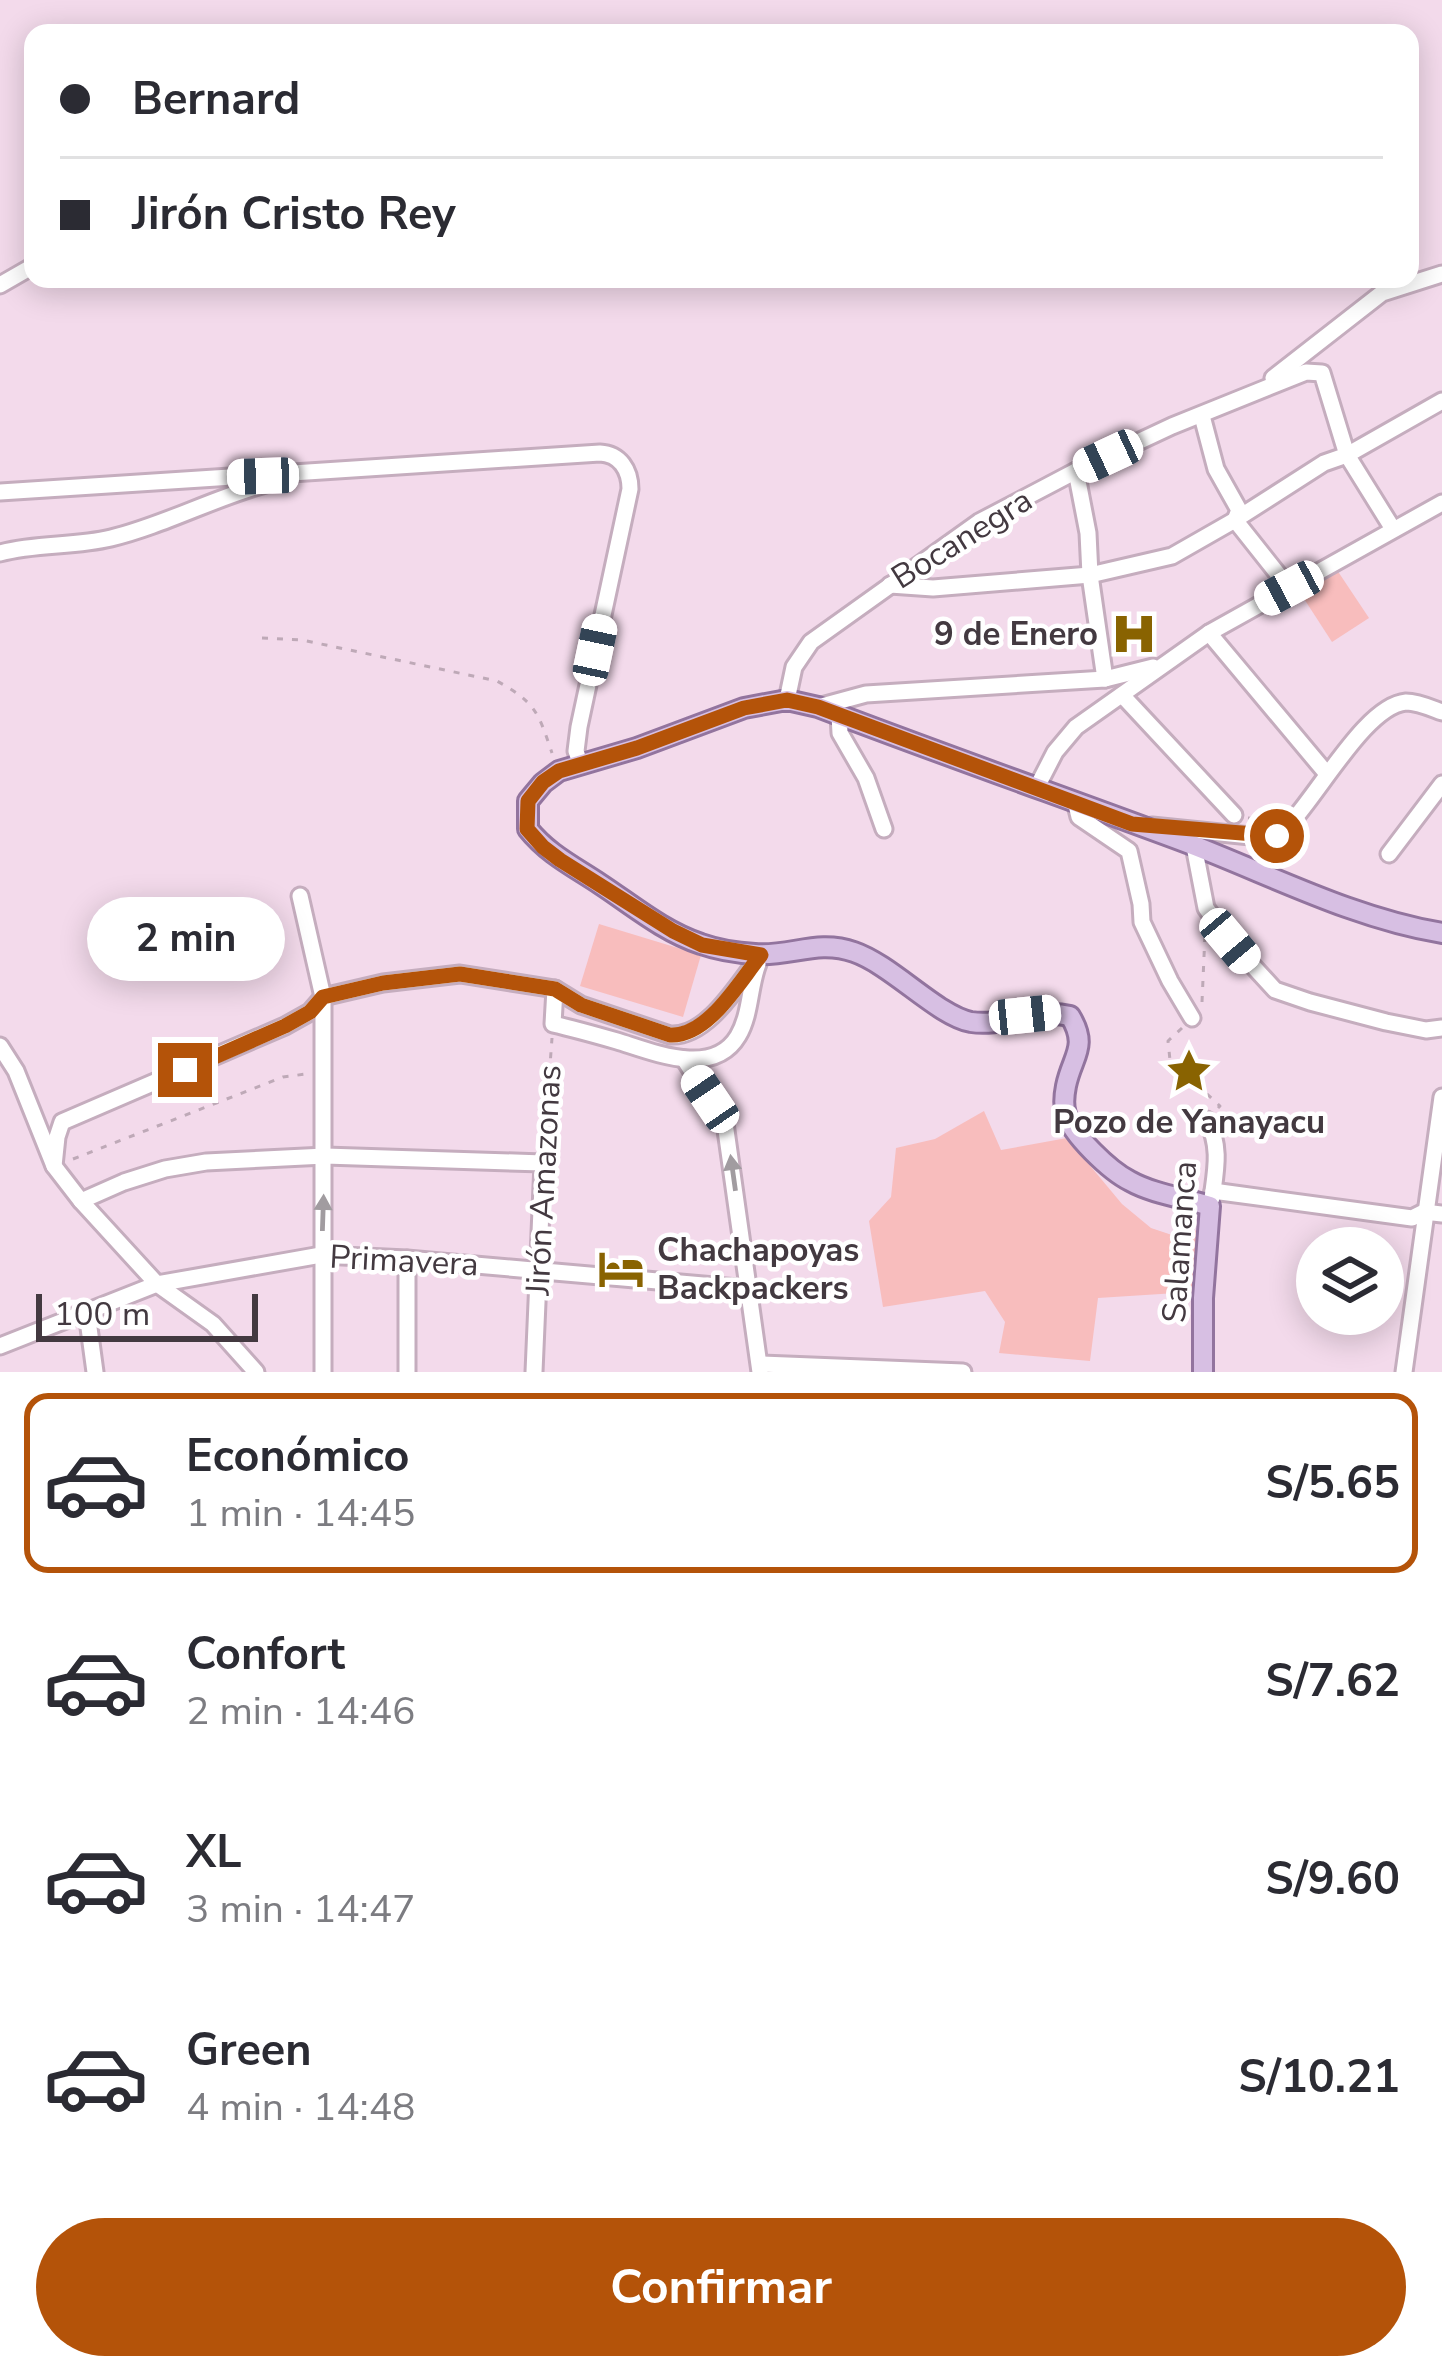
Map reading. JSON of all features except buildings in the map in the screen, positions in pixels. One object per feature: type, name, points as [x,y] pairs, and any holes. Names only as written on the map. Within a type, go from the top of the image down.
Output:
[{"type":"main road","points":[[1212,1198],[1132,1183],[1078,1134],[1067,1118],[1064,1100],[1080,1049],[1079,1030],[1070,1016],[1053,1012],[970,1022],[952,1015],[880,964],[830,945],[761,955],[702,945],[543,847],[527,829],[528,801],[559,771],[744,708],[787,700],[818,707],[1075,801],[1304,892],[1409,927],[1442,933]]},
{"type":"main road","name":"Salamanca","points":[[1202,1372],[1212,1198]]},
{"type":"street","points":[[1246,398],[1382,293],[1398,288]]},
{"type":"street","name":"Bocanegra","points":[[787,700],[794,667],[811,642],[890,585],[979,522],[1172,426],[1314,371],[1322,373],[1347,455]]},
{"type":"street","points":[[890,585],[933,588],[1090,574],[1172,556],[1324,463],[1347,455],[1442,401]]},
{"type":"street","points":[[1202,416],[1216,469],[1239,510],[1235,520]]},
{"type":"street","points":[[0,492],[612,455],[629,476],[629,489],[579,727],[576,751],[580,763]]},
{"type":"street","points":[[1347,455],[1393,529]]},
{"type":"street","points":[[1076,471],[1105,680]]},
{"type":"street","points":[[0,553],[109,539],[238,491],[301,474]]},
{"type":"street","points":[[1037,787],[1063,740],[1076,727],[1167,662],[1209,633],[1442,503]]},
{"type":"street","points":[[1235,520],[1289,588]]},
{"type":"street","points":[[1209,633],[1327,774]]},
{"type":"street","points":[[818,707],[866,694],[1105,680],[1167,662]]},
{"type":"street","points":[[1122,695],[1234,815]]},
{"type":"street","points":[[1132,824],[1277,836],[1384,712],[1409,702],[1442,712]]},
{"type":"street","points":[[839,715],[840,734],[866,778],[884,829]]},
{"type":"street","points":[[1389,854],[1442,784]]},
{"type":"street","points":[[1075,801],[1079,817],[1129,851],[1142,922],[1192,1018]]},
{"type":"street","points":[[1194,846],[1206,908],[1250,966],[1275,990],[1386,1022],[1426,1030],[1442,1028]]},
{"type":"street","points":[[300,896],[323,997],[322,1372]]},
{"type":"street","points":[[54,1166],[62,1122],[285,1026],[310,1012],[323,997],[383,983],[460,974],[555,989],[581,1005],[682,1036],[709,1020],[761,955]]},
{"type":"street","points":[[553,1024],[684,1059],[710,1057],[728,1049],[739,1034],[761,955]]},
{"type":"street","name":"Jirón Amazonas","points":[[553,1024],[555,989]]},
{"type":"street","points":[[0,1046],[16,1071],[54,1166],[80,1201],[157,1284],[213,1324],[256,1372]]},
{"type":"street","points":[[684,1059],[725,1124],[760,1368],[963,1372]]},
{"type":"street","points":[[1404,1372],[1442,1097]]},
{"type":"street","name":"Salamanca","points":[[1207,1120],[1218,1149],[1212,1198]]},
{"type":"street","points":[[80,1201],[124,1182],[206,1162],[325,1156],[543,1163]]},
{"type":"street","name":"Jirón Amazonas","points":[[534,1372],[543,1163]]},
{"type":"street","points":[[1212,1198],[1412,1218],[1424,1212],[1442,1214]]},
{"type":"street","name":"Primavera","points":[[0,1346],[157,1284],[322,1256],[748,1288]]},
{"type":"street","points":[[406,1259],[407,1372]]},
{"type":"street","points":[[87,1313],[95,1372]]},
{"type":"path","points":[[262,638],[302,640],[497,681],[522,695],[537,711],[559,771]]},
{"type":"path","points":[[1234,815],[1294,820]]},
{"type":"path","name":"Jirón Amazonas","points":[[543,1163],[553,1024]]},
{"type":"path","points":[[54,1166],[283,1077],[324,1072]]},
{"type":"shaded area","points":[[1335,567],[1369,618],[1332,642],[1299,591]]},
{"type":"shaded area","points":[[599,924],[701,955],[683,1017],[580,986]]},
{"type":"shaded area","points":[[984,1111],[1001,1150],[1067,1138],[1122,1204],[1151,1228],[1184,1239],[1198,1229],[1192,1292],[1098,1298],[1090,1361],[999,1353],[1005,1322],[985,1291],[883,1307],[869,1221],[891,1197],[896,1148],[935,1139]]},
{"type":"place","name":"9 de Enero","points":[[1134,634]]},
{"type":"place","name":"Pozo de Yanayacu","points":[[1189,1071]]},
{"type":"place","name":"Chachapoyas Backpackers","points":[[621,1269]]},
{"type":"route","points":[[185,1070],[285,1026],[310,1012],[323,997],[383,983],[460,974],[555,989],[581,1005],[670,1035],[696,1030],[761,955],[702,945],[560,860],[527,829],[528,801],[559,771],[744,708],[787,700],[818,707],[1132,824],[1277,836]]}]
